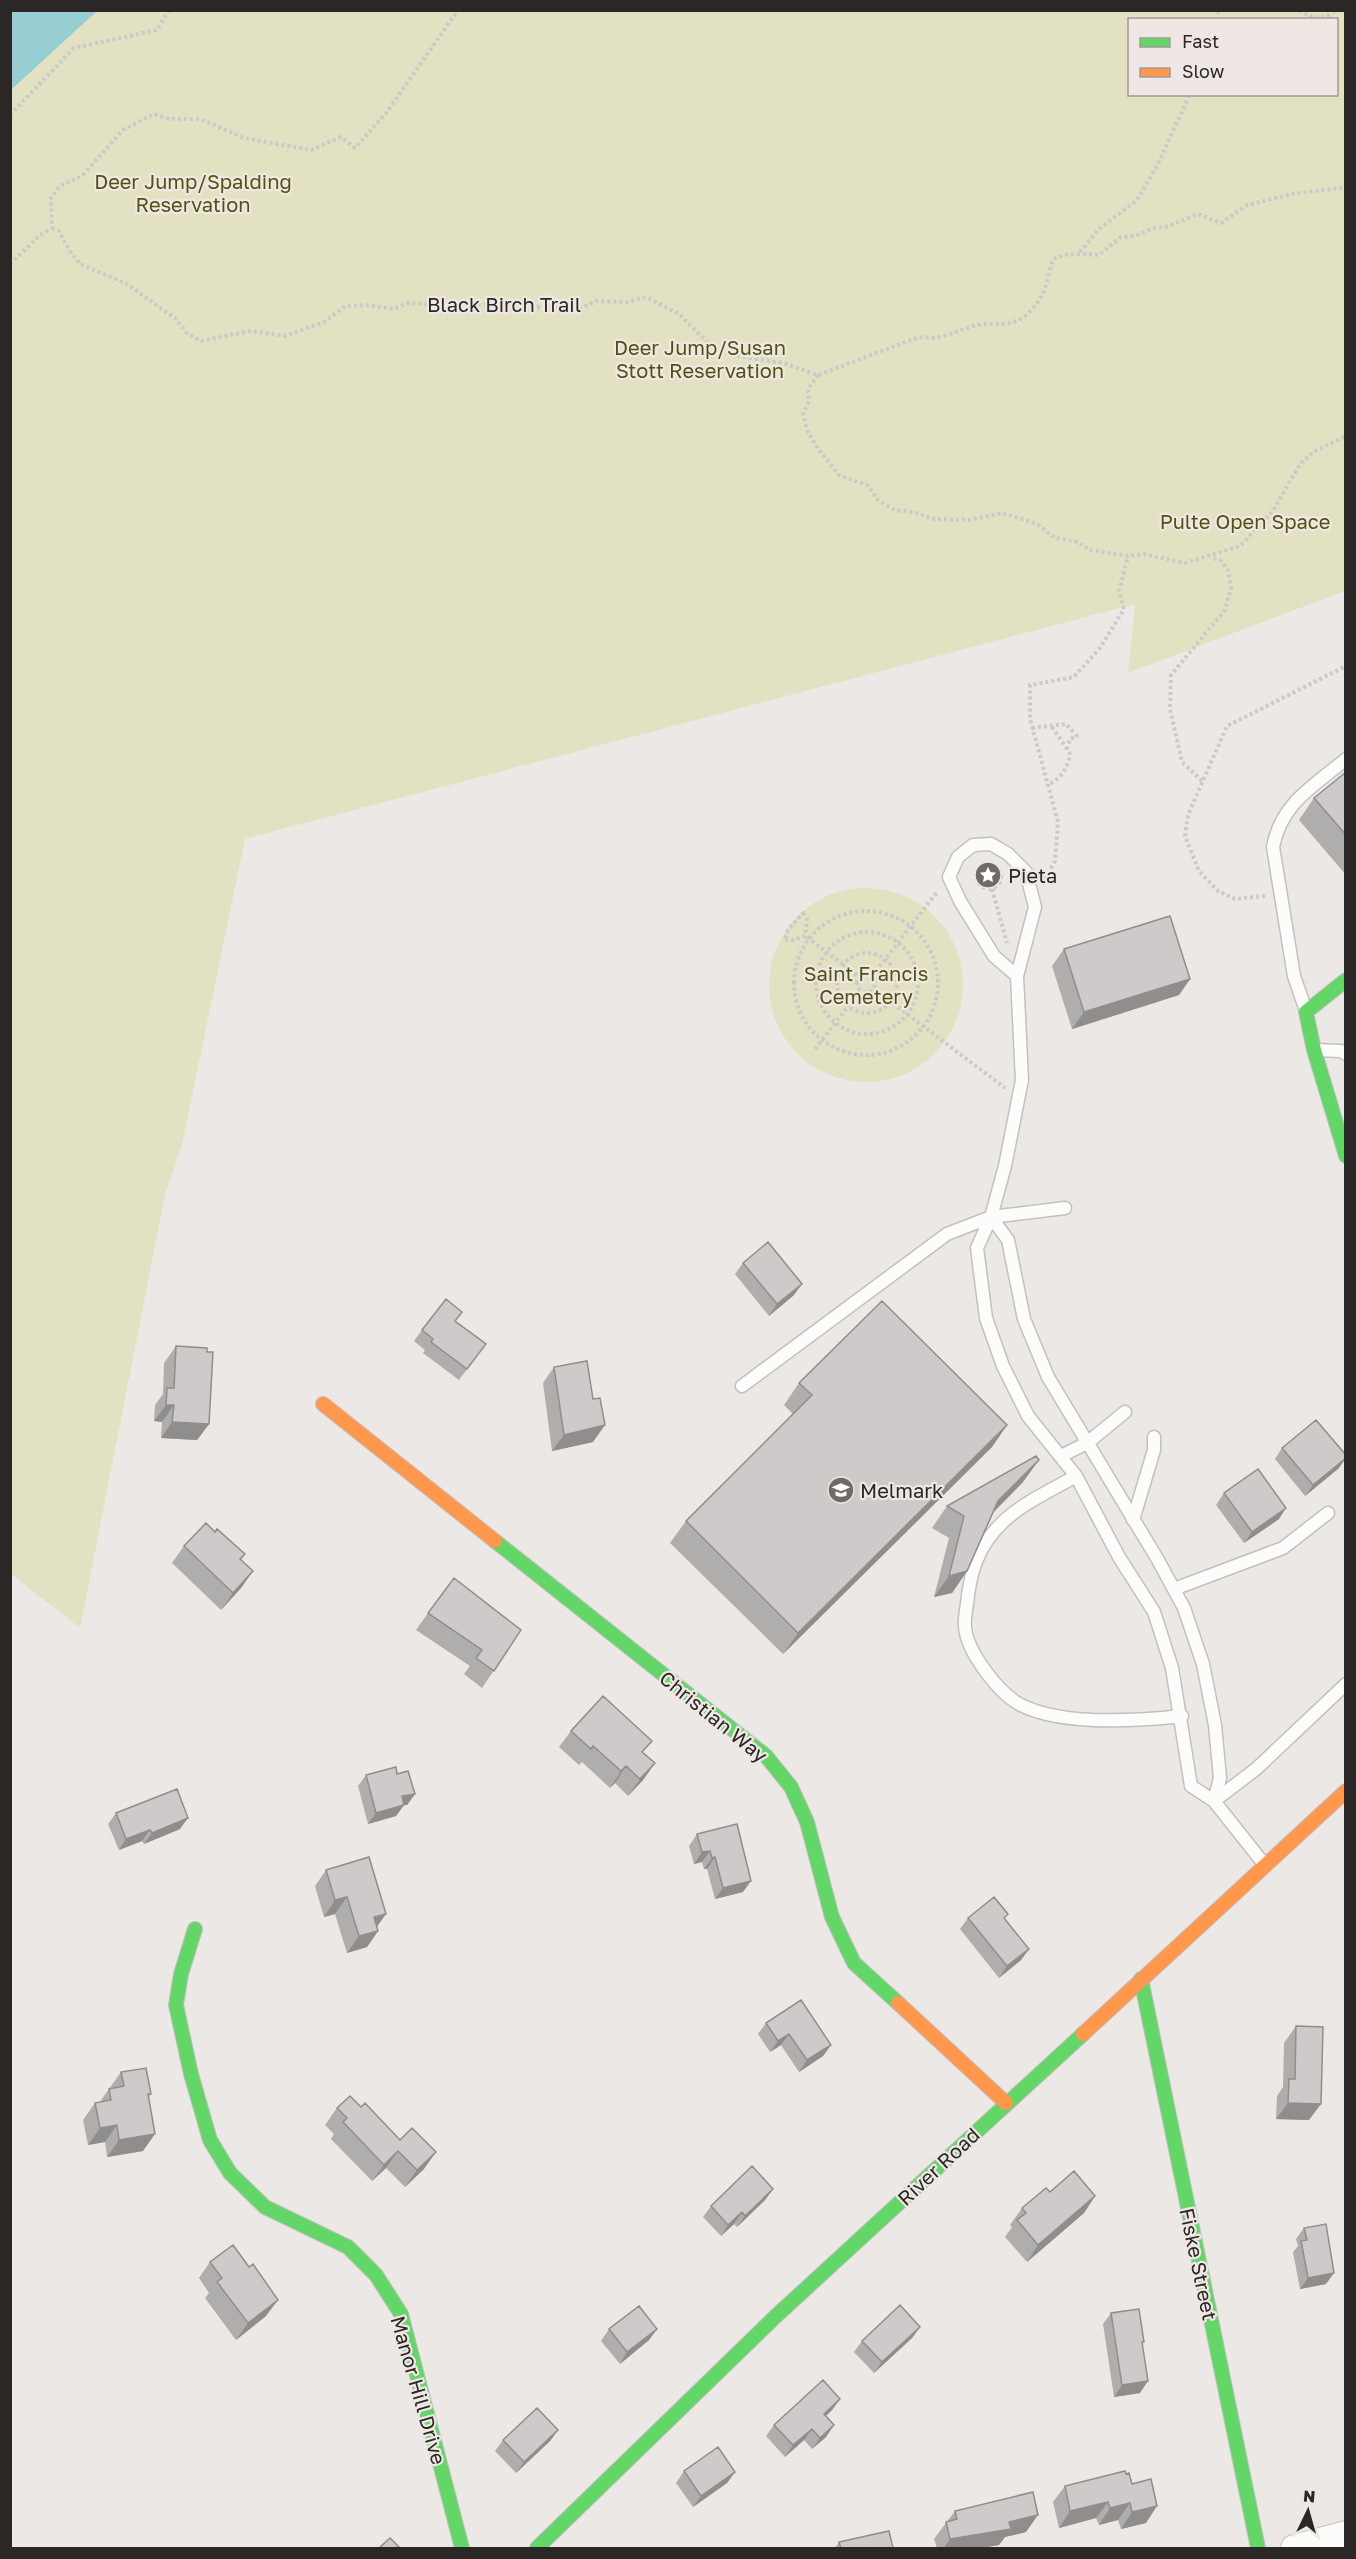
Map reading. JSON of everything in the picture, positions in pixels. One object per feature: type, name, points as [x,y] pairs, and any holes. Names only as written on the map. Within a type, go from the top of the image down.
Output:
[{"type":"street","points":[[1346,980],[1306,1012],[1314,1050],[1346,1156]]},
{"type":"street","name":"Christian Way","points":[[323,1404],[766,1756],[791,1788],[807,1822],[832,1917],[854,1963],[1006,2103]]},
{"type":"street","name":"River Road","points":[[537,2548],[776,2316],[1346,1791]]},
{"type":"street","name":"Manor Hill Drive","points":[[195,1929],[181,1974],[176,2006],[191,2074],[210,2140],[230,2173],[265,2208],[348,2247],[376,2275],[400,2314],[462,2548]]},
{"type":"street","name":"Fiske Street","points":[[1141,1979],[1257,2548]]},
{"type":"street","points":[[1294,2548],[1346,2534]]},
{"type":"lane","points":[[1306,1012],[1294,976],[1274,847],[1276,829],[1285,812],[1295,801],[1346,759]]},
{"type":"lane","points":[[1017,976],[994,956],[960,901],[949,877],[958,857],[973,845],[991,844],[1008,854],[1026,872],[1035,906],[1017,976],[1022,1080],[1005,1166],[991,1217],[977,1248],[987,1318],[1003,1366],[1028,1416],[1076,1476],[1119,1557],[1154,1612],[1172,1668],[1182,1716],[1191,1786],[1214,1801],[1265,1864]]},
{"type":"lane","points":[[1314,1050],[1341,1051],[1346,1054]]},
{"type":"lane","points":[[742,1386],[946,1233],[991,1217],[1065,1208]]},
{"type":"lane","points":[[991,1217],[1008,1240],[1024,1320],[1048,1377],[1184,1608],[1203,1664],[1215,1725],[1220,1779],[1214,1801]]},
{"type":"lane","points":[[1061,1456],[1087,1443],[1125,1412]]},
{"type":"lane","points":[[1133,1520],[1154,1450],[1154,1437]]},
{"type":"lane","points":[[1076,1476],[1003,1522],[984,1544],[971,1571],[964,1628],[980,1663],[998,1689],[1021,1705],[1065,1717],[1135,1721],[1182,1716]]},
{"type":"lane","points":[[1174,1589],[1283,1548],[1328,1513]]},
{"type":"lane","points":[[1214,1801],[1256,1770],[1346,1684]]},
{"type":"path","points":[[10,115],[74,48],[157,30],[169,10]]},
{"type":"path","points":[[10,264],[40,235],[52,228],[51,198],[60,186],[82,176],[123,130],[154,114],[169,119],[200,119],[244,138],[311,150],[341,137],[355,148],[387,112],[458,10]]},
{"type":"path","points":[[1299,10],[1312,18]]},
{"type":"path","points":[[1079,253],[1099,229],[1137,200],[1157,165],[1189,96]]},
{"type":"path","points":[[1346,187],[1339,186],[1252,203],[1221,223],[1198,214],[1166,227],[1154,228],[1135,236],[1121,237],[1100,255],[1079,253],[1053,260],[1049,270],[1048,285],[1042,296],[1019,320],[994,326],[980,325],[936,338],[919,337],[818,375],[808,389],[809,400],[803,413],[807,430],[818,449],[839,475],[867,485],[878,500],[895,510],[918,513],[932,519],[970,520],[1002,513],[1037,524],[1060,540],[1071,539],[1089,550],[1128,556],[1144,554],[1185,563],[1211,557],[1240,546],[1273,512],[1300,464],[1313,452],[1346,436]]},
{"type":"path","name":"Black Birch Trail","points":[[52,228],[59,231],[80,264],[127,284],[176,319],[187,333],[201,341],[251,331],[285,336],[324,322],[346,306],[366,304],[393,309],[408,303],[425,304],[439,301],[472,305],[513,302],[532,307],[582,308],[596,301],[627,302],[646,297],[680,314],[713,348],[732,355],[783,363],[818,375]]},
{"type":"path","points":[[1220,560],[1223,553]]},
{"type":"path","points":[[1035,906],[1055,861],[1058,822],[1030,719],[1030,685],[1074,677],[1100,648],[1124,609],[1119,591],[1128,556]]},
{"type":"path","points":[[1202,781],[1182,762],[1170,709],[1171,675],[1225,610],[1231,588],[1228,570],[1220,560],[1211,557]]},
{"type":"path","points":[[1281,895],[1235,899],[1218,891],[1199,871],[1185,836],[1188,815],[1227,726],[1346,666]]},
{"type":"path","points":[[1032,728],[1066,724],[1077,736],[1070,739],[1067,749]]},
{"type":"path","points":[[1047,785],[1054,782],[1066,768],[1070,754],[1051,727]]},
{"type":"path","points":[[989,866],[998,870],[1001,877],[998,885],[992,889],[980,886],[977,879],[979,871],[989,866]]},
{"type":"path","points":[[872,976],[949,877]]},
{"type":"path","points":[[992,889],[1017,976]]},
{"type":"path","points":[[807,937],[784,940],[788,930],[804,913],[807,919],[807,937],[796,964],[794,992],[803,1019],[822,1040],[847,1053],[875,1055],[902,1046],[924,1028],[937,1002],[939,973],[928,946],[911,925],[892,916],[874,912],[856,912],[838,916],[807,937]]},
{"type":"path","points":[[865,932],[886,935],[898,942],[914,962],[918,980],[916,998],[907,1015],[893,1027],[876,1034],[858,1034],[835,1024],[825,1014],[816,993],[817,969],[825,952],[844,937],[865,932]]},
{"type":"path","points":[[807,937],[859,977]]},
{"type":"path","points":[[864,953],[872,953],[885,959],[892,967],[897,983],[890,1002],[873,1013],[857,1012],[848,1007],[836,988],[836,980],[842,964],[864,953]]},
{"type":"path","points":[[865,974],[872,976],[876,984],[874,989],[866,993],[860,990],[857,985],[859,977],[865,974]]},
{"type":"path","points":[[874,989],[1018,1099]]},
{"type":"path","points":[[815,1049],[860,990]]},
{"type":"green space","points":[[97,11],[1345,11],[1345,591],[1128,673],[1135,604],[245,839],[182,1145],[165,1195],[80,1628],[11,1574],[11,90]]},
{"type":"green space","name":"Saint Francis Cemetery","points":[[856,888],[876,888],[912,899],[935,916],[947,931],[956,948],[963,975],[963,995],[956,1022],[947,1039],[935,1054],[920,1066],[903,1075],[876,1082],[856,1082],[820,1071],[791,1047],[780,1031],[773,1013],[769,995],[769,975],[780,939],[804,910],[820,899],[838,892]]},
{"type":"water","points":[[11,10],[97,10],[97,11],[11,90]]},
{"type":"building","points":[[1346,772],[1346,835],[1314,798]]},
{"type":"building","points":[[1170,916],[1190,979],[1084,1012],[1064,949]]},
{"type":"building","points":[[768,1242],[802,1284],[777,1304],[743,1263]]},
{"type":"building","points":[[446,1299],[462,1312],[455,1321],[486,1344],[467,1369],[431,1342],[433,1339],[422,1330]]},
{"type":"building","name":"Melmark","points":[[882,1301],[1007,1425],[798,1633],[686,1521],[812,1395],[799,1383]]},
{"type":"building","points":[[176,1346],[207,1348],[207,1352],[213,1352],[209,1424],[172,1422],[174,1405],[166,1405],[167,1388],[174,1388]]},
{"type":"building","points":[[587,1361],[593,1399],[600,1398],[605,1425],[564,1435],[554,1367]]},
{"type":"building","points":[[1316,1420],[1346,1455],[1346,1458],[1313,1485],[1282,1448]]},
{"type":"building","points":[[1036,1456],[1039,1460],[998,1501],[967,1571],[949,1576],[964,1516],[947,1506]]},
{"type":"building","points":[[1258,1469],[1286,1508],[1252,1532],[1224,1493]]},
{"type":"building","points":[[206,1523],[215,1532],[217,1529],[245,1554],[240,1559],[253,1571],[233,1593],[184,1546]]},
{"type":"building","points":[[454,1578],[521,1630],[494,1671],[476,1658],[482,1650],[428,1613]]},
{"type":"building","points":[[603,1696],[652,1741],[642,1752],[655,1763],[640,1779],[626,1766],[621,1771],[593,1746],[591,1749],[571,1731]]},
{"type":"building","points":[[396,1767],[397,1774],[408,1771],[415,1794],[402,1796],[404,1805],[376,1813],[366,1775]]},
{"type":"building","points":[[177,1789],[188,1818],[152,1833],[150,1830],[126,1839],[116,1813]]},
{"type":"building","points":[[737,1824],[751,1881],[723,1888],[715,1857],[712,1858],[710,1851],[702,1852],[697,1834]]},
{"type":"building","points":[[369,1857],[386,1914],[374,1917],[378,1931],[359,1936],[347,1897],[335,1900],[326,1870]]},
{"type":"building","points":[[994,1897],[1008,1914],[1004,1918],[1029,1949],[1007,1966],[968,1918]]},
{"type":"building","points":[[801,2000],[831,2045],[807,2060],[789,2034],[778,2041],[766,2023]]},
{"type":"building","points":[[1296,2026],[1323,2027],[1321,2104],[1288,2103],[1289,2079],[1295,2079]]},
{"type":"building","points":[[146,2068],[155,2134],[119,2140],[117,2125],[100,2128],[95,2103],[111,2100],[109,2089],[124,2086],[121,2072]]},
{"type":"building","points":[[350,2096],[361,2107],[365,2103],[400,2140],[412,2128],[436,2152],[417,2170],[398,2151],[384,2165],[343,2122],[347,2118],[337,2108]]},
{"type":"building","points":[[752,2166],[773,2189],[745,2216],[742,2212],[728,2225],[711,2206]]},
{"type":"building","points":[[1074,2171],[1095,2196],[1038,2245],[1017,2220],[1026,2213],[1022,2208],[1046,2188],[1050,2192]]},
{"type":"building","points":[[1326,2224],[1334,2273],[1308,2278],[1301,2241],[1307,2240],[1304,2228]]},
{"type":"building","points":[[233,2245],[249,2267],[253,2264],[278,2300],[248,2323],[217,2282],[222,2278],[210,2262]]},
{"type":"building","points":[[900,2305],[920,2327],[882,2362],[862,2341]]},
{"type":"building","points":[[639,2306],[657,2329],[627,2352],[609,2329]]},
{"type":"building","points":[[1139,2309],[1148,2381],[1122,2385],[1111,2313]]},
{"type":"building","points":[[823,2380],[840,2399],[824,2414],[834,2425],[820,2438],[812,2429],[793,2445],[774,2425]]},
{"type":"building","points":[[537,2408],[558,2430],[524,2462],[503,2440]]},
{"type":"building","points":[[718,2447],[735,2472],[701,2496],[684,2471]]},
{"type":"building","points":[[1125,2471],[1126,2474],[1129,2473],[1132,2484],[1151,2479],[1157,2506],[1132,2512],[1130,2503],[1110,2508],[1108,2502],[1070,2511],[1065,2486]]},
{"type":"building","points":[[1033,2492],[1038,2515],[1009,2522],[1011,2529],[950,2539],[946,2522],[957,2519],[955,2511]]},
{"type":"building","points":[[889,2531],[893,2548],[841,2548],[839,2542]]},
{"type":"building","points":[[390,2538],[400,2548],[379,2548]]},
{"type":"traffic: fast","points":[[1346,980],[1306,1012],[1314,1050],[1346,1156]]},
{"type":"traffic: fast","points":[[495,1541],[766,1756],[791,1787],[807,1822],[832,1917],[854,1963],[898,2003]]},
{"type":"traffic: fast","points":[[195,1929],[181,1974],[176,2005],[191,2074],[210,2140],[230,2173],[265,2207],[348,2247],[376,2275],[401,2314],[462,2548]]},
{"type":"traffic: fast","points":[[1141,1979],[1258,2548]]},
{"type":"traffic: fast","points":[[537,2548],[776,2316],[1083,2034]]},
{"type":"traffic: slow","points":[[323,1404],[495,1541]]},
{"type":"traffic: slow","points":[[1083,2034],[1346,1791]]},
{"type":"traffic: slow","points":[[898,2003],[1006,2103]]},
{"type":"place","name":"Pieta","points":[[988,875]]},
{"type":"place","name":"Melmark","points":[[841,1490]]},
{"type":"park label","name":"Deer Jump/Spalding Reservation","points":[[193,192]]},
{"type":"park label","name":"Deer Jump/Susan Stott Reservation","points":[[700,358]]},
{"type":"park label","name":"Pulte Open Space","points":[[1245,521]]}]
